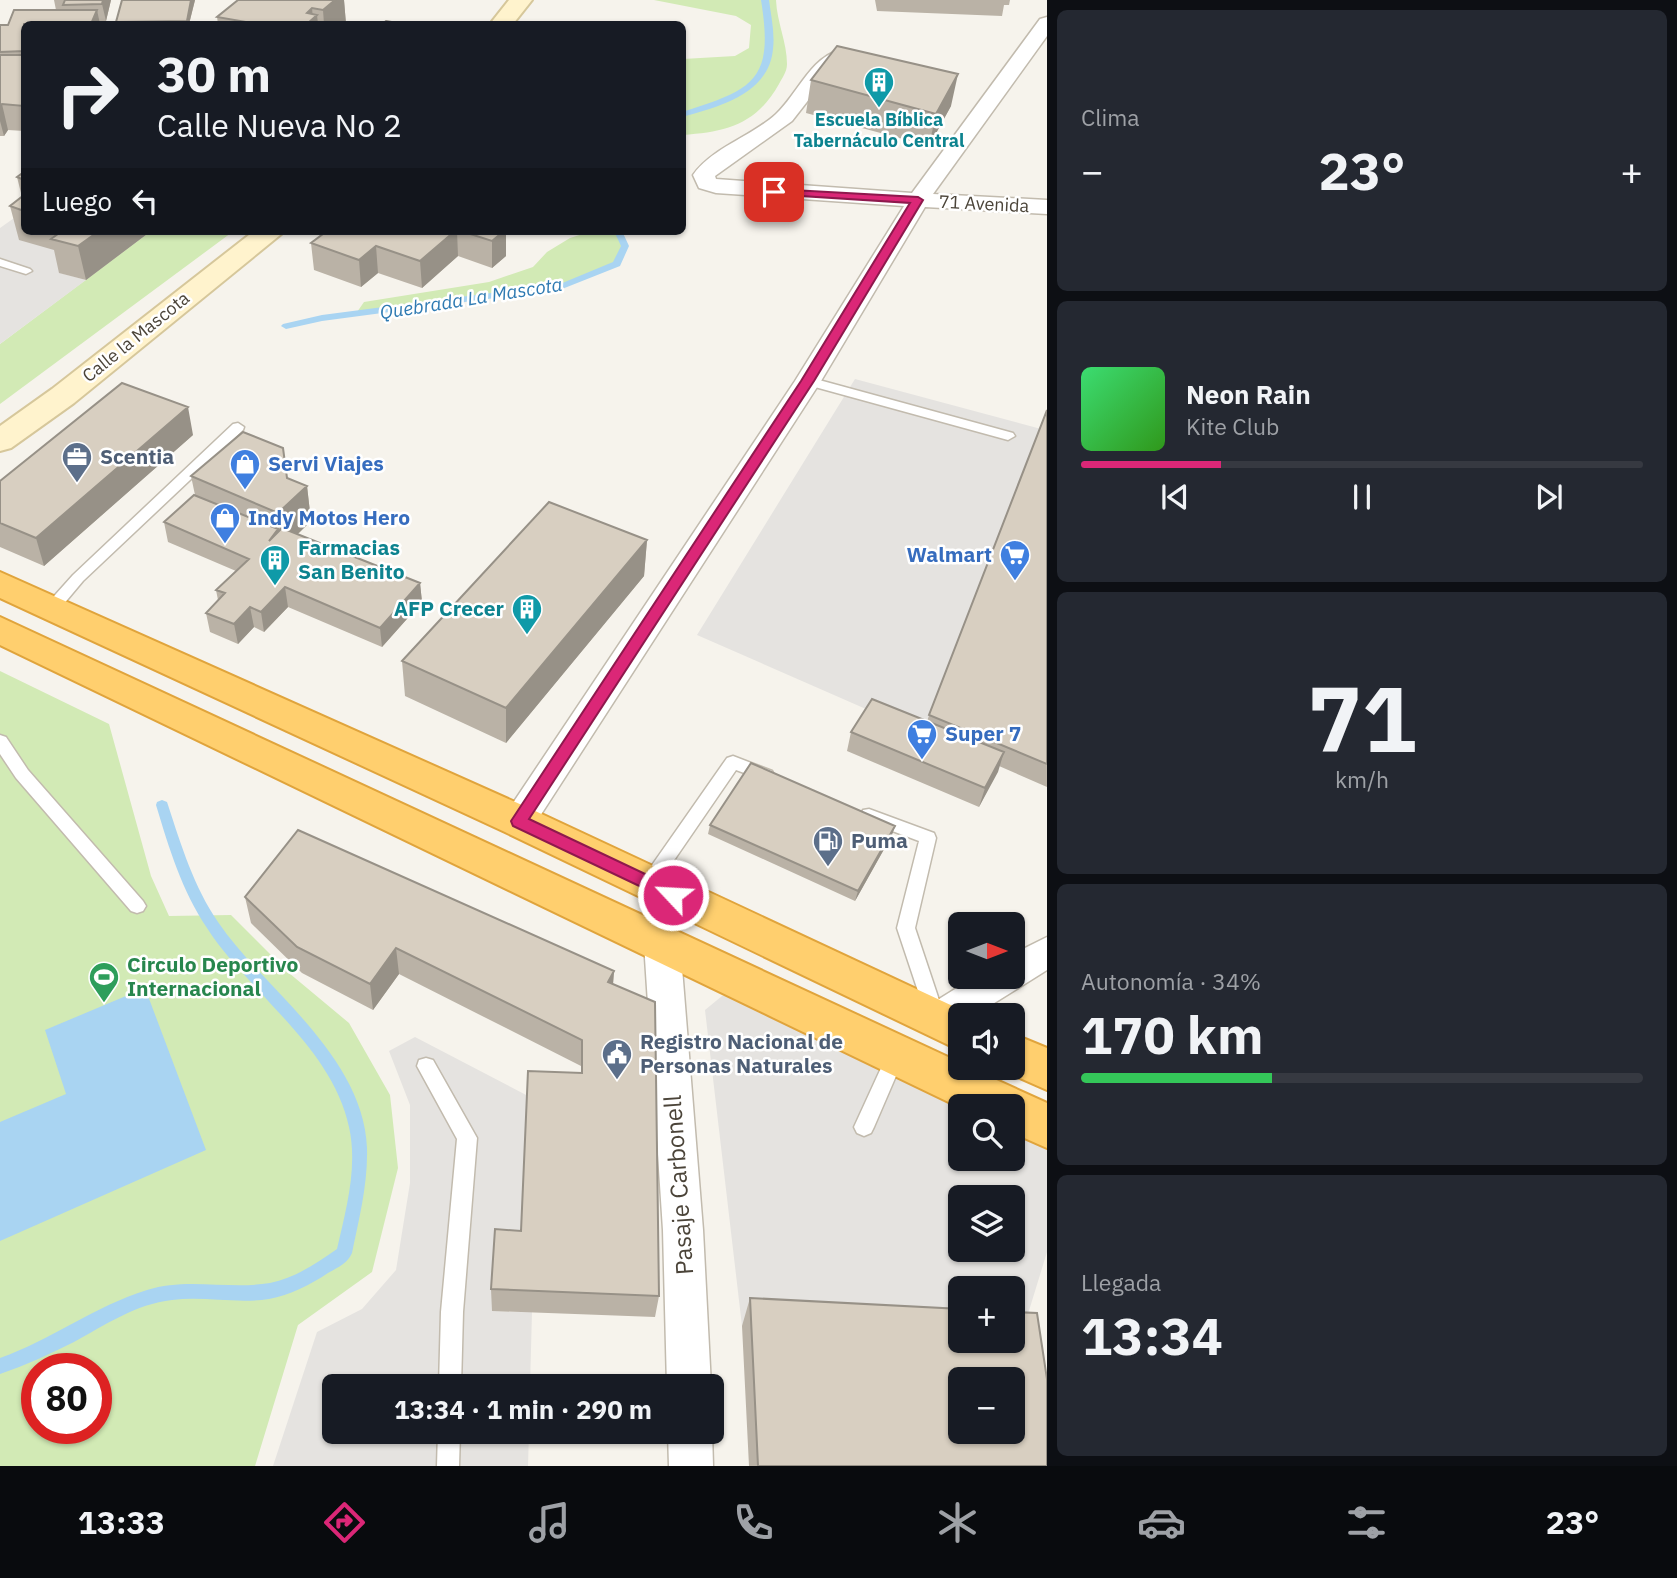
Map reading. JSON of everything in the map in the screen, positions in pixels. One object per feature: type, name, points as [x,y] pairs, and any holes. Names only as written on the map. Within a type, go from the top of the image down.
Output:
[{"type":"highway","points":[[0,584],[519,821],[948,1026]]},
{"type":"highway","points":[[0,630],[979,1094]]},
{"type":"highway","points":[[1025,1060],[1047,1070]]},
{"type":"highway","points":[[1025,1116],[1047,1126]]},
{"type":"main road","points":[[504,21],[521,0]]},
{"type":"main road","name":"Calle la Mascota","points":[[0,441],[63,396],[266,235]]},
{"type":"street","points":[[519,821],[808,381],[918,200],[1047,23]]},
{"type":"street","name":"71 Avenida","points":[[850,50],[827,63],[784,117],[748,146],[709,168],[704,178],[711,185],[732,189],[1047,207]]},
{"type":"street","name":"Pasaje Carbonell","points":[[662,943],[683,1230],[689,1374]]},
{"type":"street","points":[[1026,964],[1047,952]]},
{"type":"street","points":[[976,1003],[992,989]]},
{"type":"street","points":[[690,1444],[691,1466]]},
{"type":"lane","points":[[0,262],[26,271]]},
{"type":"lane","points":[[808,381],[1008,436]]},
{"type":"lane","points":[[51,608],[78,578],[238,427]]},
{"type":"lane","points":[[0,741],[22,774],[137,906]]},
{"type":"lane","points":[[649,883],[733,762],[785,782]]},
{"type":"lane","points":[[850,808],[928,838],[906,928],[948,1024]]},
{"type":"lane","points":[[864,1127],[896,1055]]},
{"type":"lane","points":[[426,1066],[467,1138],[452,1312],[450,1374]]},
{"type":"lane","points":[[448,1466],[449,1444]]},
{"type":"green space","points":[[654,0],[776,0],[787,67],[770,98],[760,109],[738,124],[713,132],[686,135],[686,59],[735,56],[749,48],[751,25],[736,16]]},
{"type":"green space","points":[[146,235],[228,235],[0,404],[0,344]]},
{"type":"green space","points":[[579,235],[620,235],[625,246],[617,264],[562,286],[355,315],[364,302],[489,282],[533,267],[547,252]]},
{"type":"green space","points":[[0,671],[109,724],[151,876],[169,916],[231,915],[289,973],[349,1023],[390,1095],[398,1168],[372,1272],[298,1325],[255,1466],[0,1466]]},
{"type":"shaded area","points":[[21,213],[21,235],[32,235],[80,259],[60,273],[86,280],[0,344],[0,228]]},
{"type":"shaded area","points":[[855,379],[1041,429],[923,734],[697,635]]},
{"type":"shaded area","points":[[722,996],[744,996],[948,1099],[948,1171],[1025,1171],[1025,1130],[1047,1141],[1047,1252],[1025,1324],[1025,1276],[948,1276],[948,1336],[742,1326],[705,1010]]},
{"type":"shaded area","points":[[415,1037],[528,1096],[521,1253],[493,1311],[532,1312],[530,1374],[322,1374],[322,1444],[529,1444],[528,1466],[273,1466],[317,1332],[362,1309],[396,1270],[410,1183],[410,1105],[389,1051]]},
{"type":"water","points":[[145,988],[206,1150],[0,1241],[0,1122],[66,1094],[45,1030]]},
{"type":"building","points":[[65,0],[103,0],[102,4],[63,5]]},
{"type":"building","points":[[122,0],[191,0],[187,21],[116,21]]},
{"type":"building","points":[[238,0],[335,0],[323,10],[312,8],[307,13],[317,15],[310,21],[240,21],[217,17]]},
{"type":"building","points":[[14,10],[97,10],[92,21],[21,21],[21,51],[0,52],[0,25],[8,25]]},
{"type":"building","points":[[837,46],[958,74],[936,114],[811,80]]},
{"type":"building","points":[[0,55],[21,55],[21,106],[0,106]]},
{"type":"building","points":[[21,197],[21,210],[10,206]]},
{"type":"building","points":[[56,235],[93,235],[78,246],[51,239]]},
{"type":"building","points":[[322,235],[450,235],[420,261],[376,246],[359,260],[311,243]]},
{"type":"building","points":[[473,235],[499,235],[492,241]]},
{"type":"building","points":[[122,383],[188,407],[36,538],[0,523],[0,481]]},
{"type":"building","name":"Walmart","points":[[1047,410],[1047,764],[929,715]]},
{"type":"building","points":[[243,432],[283,448],[287,478],[307,486],[278,513],[191,476]]},
{"type":"building","points":[[194,495],[278,529],[269,541],[282,528],[420,583],[380,628],[285,587],[261,612],[250,607],[234,624],[206,613],[225,593],[216,590],[249,559],[164,522]]},
{"type":"building","name":"AFP Crecer","points":[[549,502],[647,540],[506,708],[402,661]]},
{"type":"building","points":[[872,699],[1004,752],[985,788],[851,732]]},
{"type":"building","name":"Puma","points":[[751,763],[895,826],[858,891],[710,825]]},
{"type":"building","name":"Registro Nacional de Personas Naturales","points":[[298,830],[614,971],[608,982],[655,1002],[659,1296],[491,1289],[495,1229],[521,1231],[528,1071],[582,1073],[582,1040],[396,948],[370,984],[297,947],[245,897]]},
{"type":"building","points":[[750,1298],[948,1308],[948,1353],[1025,1353],[1025,1312],[1037,1313],[1047,1379],[1047,1466],[758,1466]]},
{"type":"waterway","name":"Quebrada La Mascota","points":[[686,114],[745,91],[757,80],[766,67],[770,49],[770,28],[765,0]]},
{"type":"waterway","name":"Quebrada La Mascota","points":[[286,326],[322,318],[562,286],[617,264],[625,246],[620,235]]},
{"type":"waterway","name":"Quebrada La Mascota","points":[[0,1366],[38,1351],[145,1298],[191,1291],[268,1291],[308,1276],[344,1253],[358,1183],[359,1146],[353,1112],[342,1087],[313,1042],[240,961],[202,909],[186,875],[162,805]]},
{"type":"place","name":"Escuela Bíblica Tabernáculo Central","points":[[879,109]]},
{"type":"place","name":"Scentia","points":[[77,484]]},
{"type":"place","name":"Servi Viajes","points":[[245,491]]},
{"type":"place","name":"Indy Motos Hero","points":[[225,545]]},
{"type":"place","name":"Walmart","points":[[1015,582]]},
{"type":"place","name":"Farmacias San Benito","points":[[275,587]]},
{"type":"place","name":"AFP Crecer","points":[[527,636]]},
{"type":"place","name":"Super 7","points":[[922,761]]},
{"type":"place","name":"Puma","points":[[828,868]]},
{"type":"place","name":"Circulo Deportivo Internacional","points":[[104,1004]]},
{"type":"place","name":"Registro Nacional de Personas Naturales","points":[[617,1081]]},
{"type":"route","points":[[673,895],[519,821],[735,495],[918,200],[774,192]]}]
